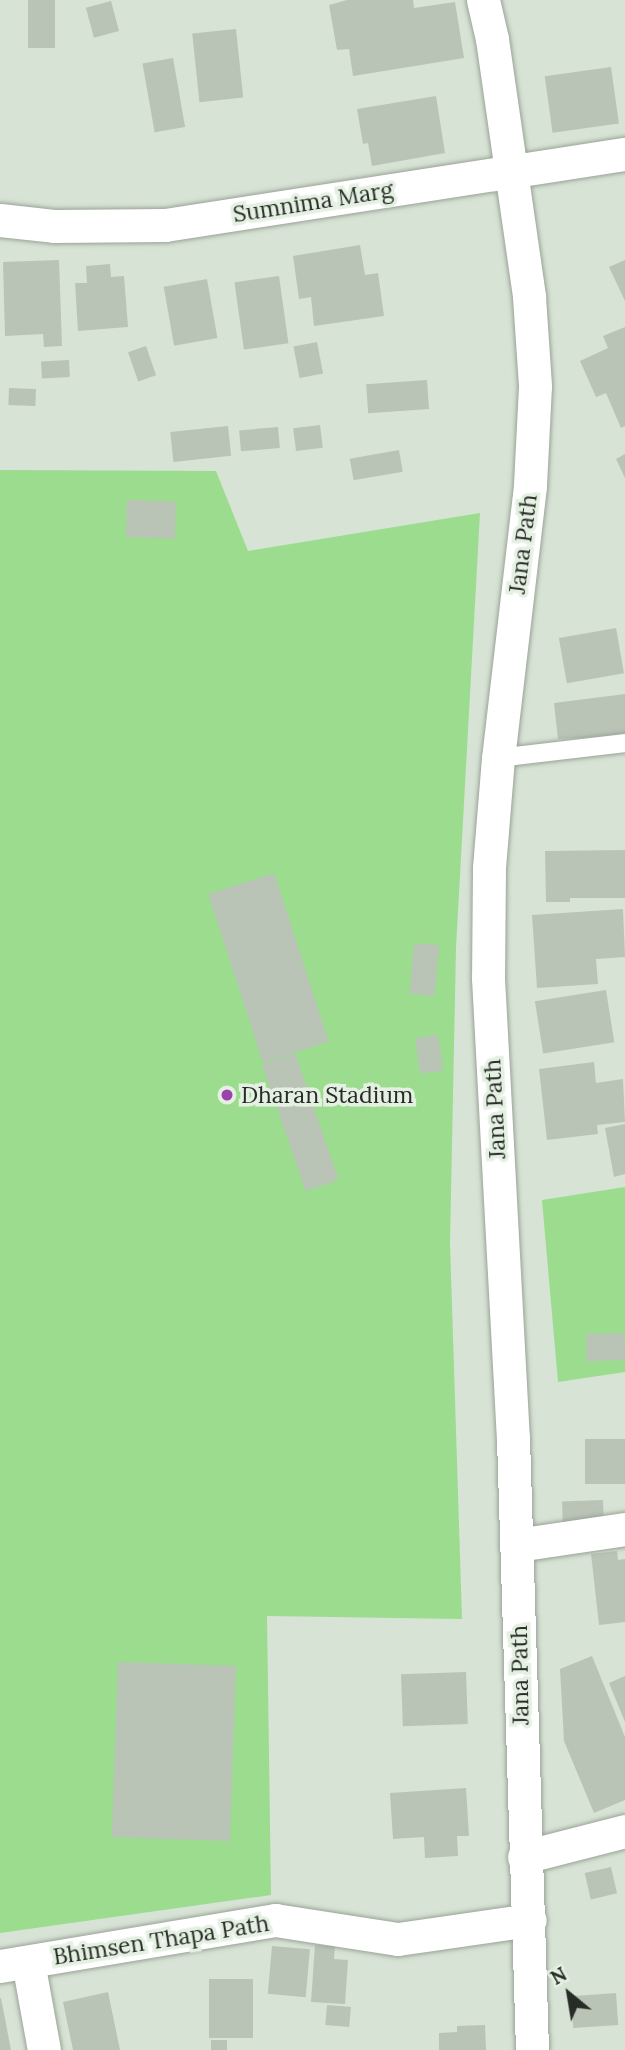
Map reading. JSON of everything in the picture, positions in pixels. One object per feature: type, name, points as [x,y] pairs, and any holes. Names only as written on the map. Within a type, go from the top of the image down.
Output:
[{"type":"street","name":"Jana Path","points":[[483,0],[492,39],[508,171],[529,297],[535,386],[530,486],[498,758],[489,868],[488,978],[517,1545],[524,1857],[530,1920],[532,2050]]},
{"type":"street","name":"Sumnima Marg","points":[[0,220],[54,226],[165,225],[625,154]]},
{"type":"street","points":[[517,1545],[625,1529]]},
{"type":"street","points":[[524,1857],[625,1831]]},
{"type":"street","name":"Bhimsen Thapa Path","points":[[14,1964],[275,1920],[398,1939],[530,1920]]},
{"type":"street","points":[[14,1964],[44,2050]]},
{"type":"lane","points":[[498,758],[625,743]]},
{"type":"green space","name":"Dharan Stadium","points":[[0,470],[216,471],[248,551],[480,513],[456,948],[450,1243],[462,1619],[267,1616],[271,1895],[0,1933]]},
{"type":"green space","points":[[625,1187],[625,1372],[558,1382],[542,1200]]},
{"type":"building","points":[[28,0],[55,0],[55,48],[28,48]]},
{"type":"building","points":[[347,0],[413,0],[414,8],[455,2],[464,58],[353,76],[349,49],[337,50],[329,5]]},
{"type":"building","points":[[111,1],[119,31],[94,38],[86,8]]},
{"type":"building","points":[[236,29],[243,98],[199,102],[192,34]]},
{"type":"building","points":[[173,58],[185,127],[155,132],[142,63]]},
{"type":"building","points":[[611,67],[619,123],[553,133],[545,76]]},
{"type":"building","points":[[436,96],[445,153],[372,166],[368,143],[363,144],[357,109]]},
{"type":"building","points":[[360,245],[365,275],[378,273],[384,316],[314,326],[311,297],[299,299],[293,256]]},
{"type":"building","points":[[59,260],[62,346],[44,347],[43,334],[5,336],[3,262]]},
{"type":"building","points":[[625,260],[625,301],[609,267]]},
{"type":"building","points":[[110,264],[111,277],[124,276],[128,327],[78,331],[75,283],[87,283],[86,266]]},
{"type":"building","points":[[279,276],[288,343],[244,350],[234,282]]},
{"type":"building","points":[[207,279],[217,338],[174,346],[164,287]]},
{"type":"building","points":[[625,327],[625,426],[621,428],[606,393],[596,397],[580,361],[608,348],[603,336]]},
{"type":"building","points":[[317,342],[323,373],[300,378],[293,347]]},
{"type":"building","points":[[146,346],[156,375],[138,381],[128,352]]},
{"type":"building","points":[[69,360],[70,377],[42,378],[41,361]]},
{"type":"building","points":[[427,380],[429,409],[368,413],[366,384]]},
{"type":"building","points":[[9,388],[36,389],[35,406],[8,405]]},
{"type":"building","points":[[320,425],[323,448],[296,451],[293,428]]},
{"type":"building","points":[[228,426],[231,456],[173,462],[170,432]]},
{"type":"building","points":[[278,427],[280,448],[241,451],[239,430]]},
{"type":"building","points":[[399,450],[403,472],[354,480],[350,459]]},
{"type":"building","points":[[625,454],[625,478],[616,459]]},
{"type":"building","points":[[127,500],[176,502],[175,539],[126,537]]},
{"type":"building","points":[[616,628],[624,673],[567,683],[559,638]]},
{"type":"building","points":[[625,694],[625,736],[558,739],[554,703]]},
{"type":"building","points":[[625,850],[625,898],[570,898],[570,902],[546,902],[545,851]]},
{"type":"building","points":[[274,873],[329,1041],[263,1063],[208,894]]},
{"type":"building","points":[[623,909],[625,957],[596,959],[598,984],[537,988],[532,915]]},
{"type":"building","points":[[414,943],[439,945],[434,996],[410,994]]},
{"type":"building","points":[[606,990],[614,1042],[543,1054],[535,1001]]},
{"type":"building","points":[[438,1035],[443,1071],[420,1074],[415,1038]]},
{"type":"building","points":[[295,1053],[339,1180],[306,1191],[262,1064]]},
{"type":"building","points":[[594,1062],[596,1083],[623,1079],[625,1122],[597,1125],[598,1134],[547,1140],[539,1069]]},
{"type":"building","points":[[625,1124],[625,1174],[614,1177],[605,1128]]},
{"type":"building","points":[[624,1333],[625,1360],[587,1361],[586,1334]]},
{"type":"building","points":[[585,1439],[625,1439],[625,1484],[585,1484]]},
{"type":"building","points":[[603,1500],[604,1523],[563,1524],[562,1501]]},
{"type":"building","points":[[617,1551],[618,1560],[625,1559],[625,1622],[599,1625],[591,1554]]},
{"type":"building","points":[[592,1656],[625,1737],[625,1800],[594,1813],[564,1741],[560,1669]]},
{"type":"building","points":[[118,1662],[236,1666],[230,1841],[112,1837]]},
{"type":"building","points":[[466,1672],[468,1724],[403,1726],[401,1674]]},
{"type":"building","points":[[625,1676],[625,1722],[609,1683]]},
{"type":"building","points":[[466,1788],[469,1836],[457,1836],[458,1856],[425,1858],[424,1837],[393,1839],[390,1793]]},
{"type":"building","points":[[611,1867],[617,1893],[591,1899],[585,1873]]},
{"type":"building","points":[[315,1945],[335,1946],[334,1959],[348,1960],[345,2004],[311,2002]]},
{"type":"building","points":[[272,1946],[310,1949],[306,1997],[268,1994]]},
{"type":"building","points":[[209,1979],[253,1979],[253,2038],[209,2038]]},
{"type":"building","points":[[108,1992],[120,2050],[73,2050],[63,2002]]},
{"type":"building","points":[[616,1993],[618,2025],[573,2028],[571,1996]]},
{"type":"building","points":[[1,1998],[11,2050],[0,2050]]},
{"type":"building","points":[[327,2005],[351,2007],[349,2027],[325,2025]]},
{"type":"building","points":[[485,2025],[486,2050],[439,2050],[439,2033],[457,2032],[457,2026]]},
{"type":"building","points":[[211,2040],[227,2040],[227,2050],[211,2050]]},
{"type":"place","name":"Dharan Stadium","points":[[227,1095]]}]
